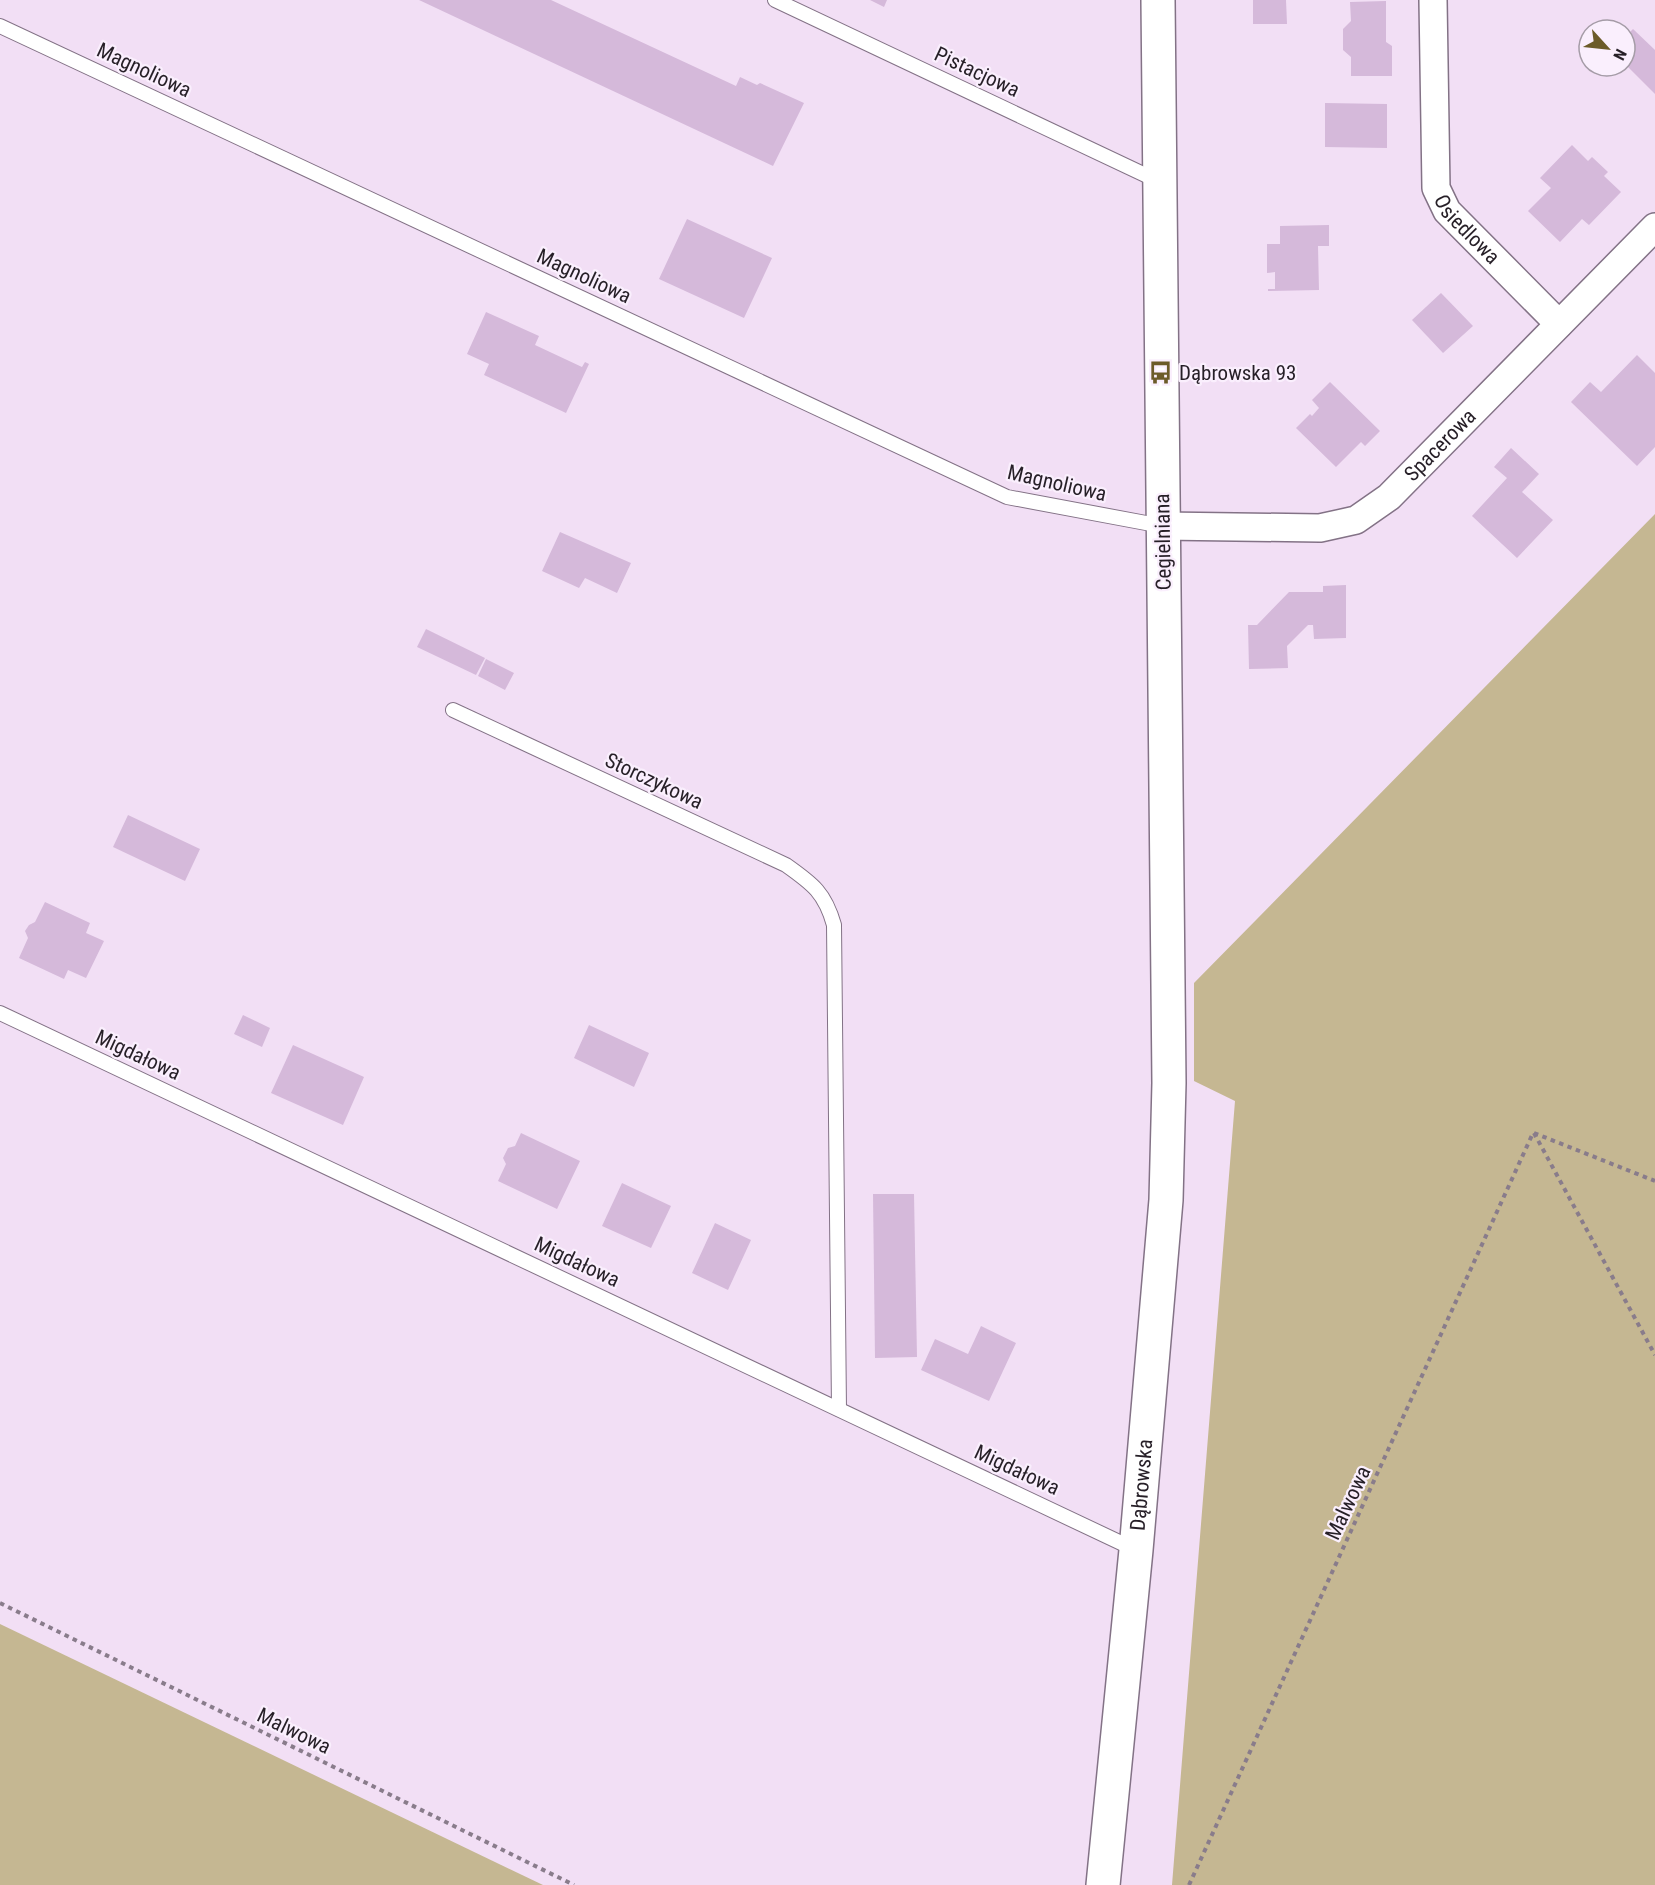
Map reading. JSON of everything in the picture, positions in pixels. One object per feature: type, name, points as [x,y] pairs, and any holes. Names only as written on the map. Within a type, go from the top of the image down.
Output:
[{"type":"street","name":"Cegielniana","points":[[1158,0],[1169,1083]]},
{"type":"street","name":"Osiedlowa","points":[[1433,0],[1436,188],[1447,211],[1559,324]]},
{"type":"street","name":"Spacerowa","points":[[1162,526],[1320,528],[1356,520],[1389,497],[1655,227]]},
{"type":"street","name":"Dąbrowska","points":[[1103,1885],[1136,1550],[1166,1200],[1169,1083]]},
{"type":"lane","name":"Pistacjowa","points":[[775,0],[1161,183]]},
{"type":"lane","name":"Magnoliowa","points":[[0,26],[1007,497],[1162,526]]},
{"type":"lane","name":"Storczykowa","points":[[453,710],[786,866],[808,880],[828,904],[834,925],[839,1410]]},
{"type":"lane","name":"Migdałowa","points":[[0,1013],[1136,1550]]},
{"type":"path","points":[[1533,1133],[1655,1181]]},
{"type":"path","points":[[1533,1133],[1655,1355]]},
{"type":"path","name":"Malwowa","points":[[1189,1885],[1533,1133]]},
{"type":"path","name":"Malwowa","points":[[0,1604],[574,1885]]},
{"type":"shaded area","points":[[1655,514],[1655,1885],[1172,1885],[1235,1101],[1194,1081],[1194,983]]},
{"type":"shaded area","points":[[0,1624],[543,1885],[0,1885]]},
{"type":"building","points":[[419,0],[551,0],[736,86],[740,77],[757,85],[760,83],[804,103],[773,166]]},
{"type":"building","points":[[870,0],[887,0],[884,7]]},
{"type":"building","points":[[1253,0],[1286,0],[1287,24],[1253,24]]},
{"type":"building","points":[[1386,1],[1386,42],[1392,46],[1392,76],[1351,76],[1351,57],[1343,50],[1343,29],[1351,21],[1350,2]]},
{"type":"building","points":[[1637,33],[1655,50],[1655,94],[1637,76]]},
{"type":"building","points":[[1325,103],[1387,104],[1387,148],[1325,147]]},
{"type":"building","points":[[1572,145],[1588,161],[1592,157],[1608,172],[1604,176],[1621,192],[1589,225],[1582,219],[1560,242],[1528,211],[1551,188],[1540,178]]},
{"type":"building","points":[[687,219],[772,258],[744,318],[659,279]]},
{"type":"building","points":[[1329,225],[1329,246],[1318,246],[1319,290],[1268,291],[1268,289],[1275,289],[1275,272],[1267,273],[1267,244],[1280,244],[1280,226]]},
{"type":"building","points":[[1441,293],[1473,326],[1443,353],[1412,320]]},
{"type":"building","points":[[486,312],[539,336],[535,345],[582,367],[585,362],[589,364],[566,413],[484,375],[489,364],[467,354]]},
{"type":"building","points":[[1637,355],[1655,373],[1655,447],[1637,466],[1571,402],[1590,382],[1601,392]]},
{"type":"building","points":[[1330,382],[1380,431],[1365,446],[1361,442],[1336,467],[1296,428],[1319,408],[1312,400]]},
{"type":"building","points":[[1511,448],[1539,474],[1522,492],[1553,520],[1517,558],[1472,516],[1507,478],[1494,467]]},
{"type":"building","points":[[560,532],[631,563],[617,593],[585,578],[579,588],[542,571]]},
{"type":"building","points":[[1346,585],[1346,638],[1314,639],[1313,625],[1308,625],[1287,646],[1288,668],[1249,669],[1248,625],[1257,625],[1289,592],[1323,592],[1323,586]]},
{"type":"building","points":[[426,629],[485,658],[476,675],[417,647]]},
{"type":"building","points":[[486,659],[514,673],[505,690],[478,676]]},
{"type":"building","points":[[128,815],[200,849],[185,881],[113,847]]},
{"type":"building","points":[[45,902],[90,923],[86,933],[104,941],[86,978],[68,970],[64,979],[19,958],[28,938],[25,931],[35,922]]},
{"type":"building","points":[[243,1015],[270,1028],[262,1047],[234,1034]]},
{"type":"building","points":[[589,1025],[649,1053],[634,1087],[574,1058]]},
{"type":"building","points":[[293,1045],[364,1077],[343,1125],[271,1093]]},
{"type":"building","points":[[521,1133],[580,1161],[557,1209],[498,1181],[506,1164],[503,1158],[508,1148],[515,1146]]},
{"type":"building","points":[[622,1183],[671,1206],[651,1248],[602,1226]]},
{"type":"building","points":[[873,1194],[914,1194],[917,1357],[875,1358]]},
{"type":"building","points":[[715,1223],[751,1240],[728,1290],[692,1273]]},
{"type":"building","points":[[981,1326],[1016,1343],[989,1401],[921,1370],[935,1339],[968,1354]]},
{"type":"place","name":"Dąbrowska 93","points":[[1161,373]]}]
